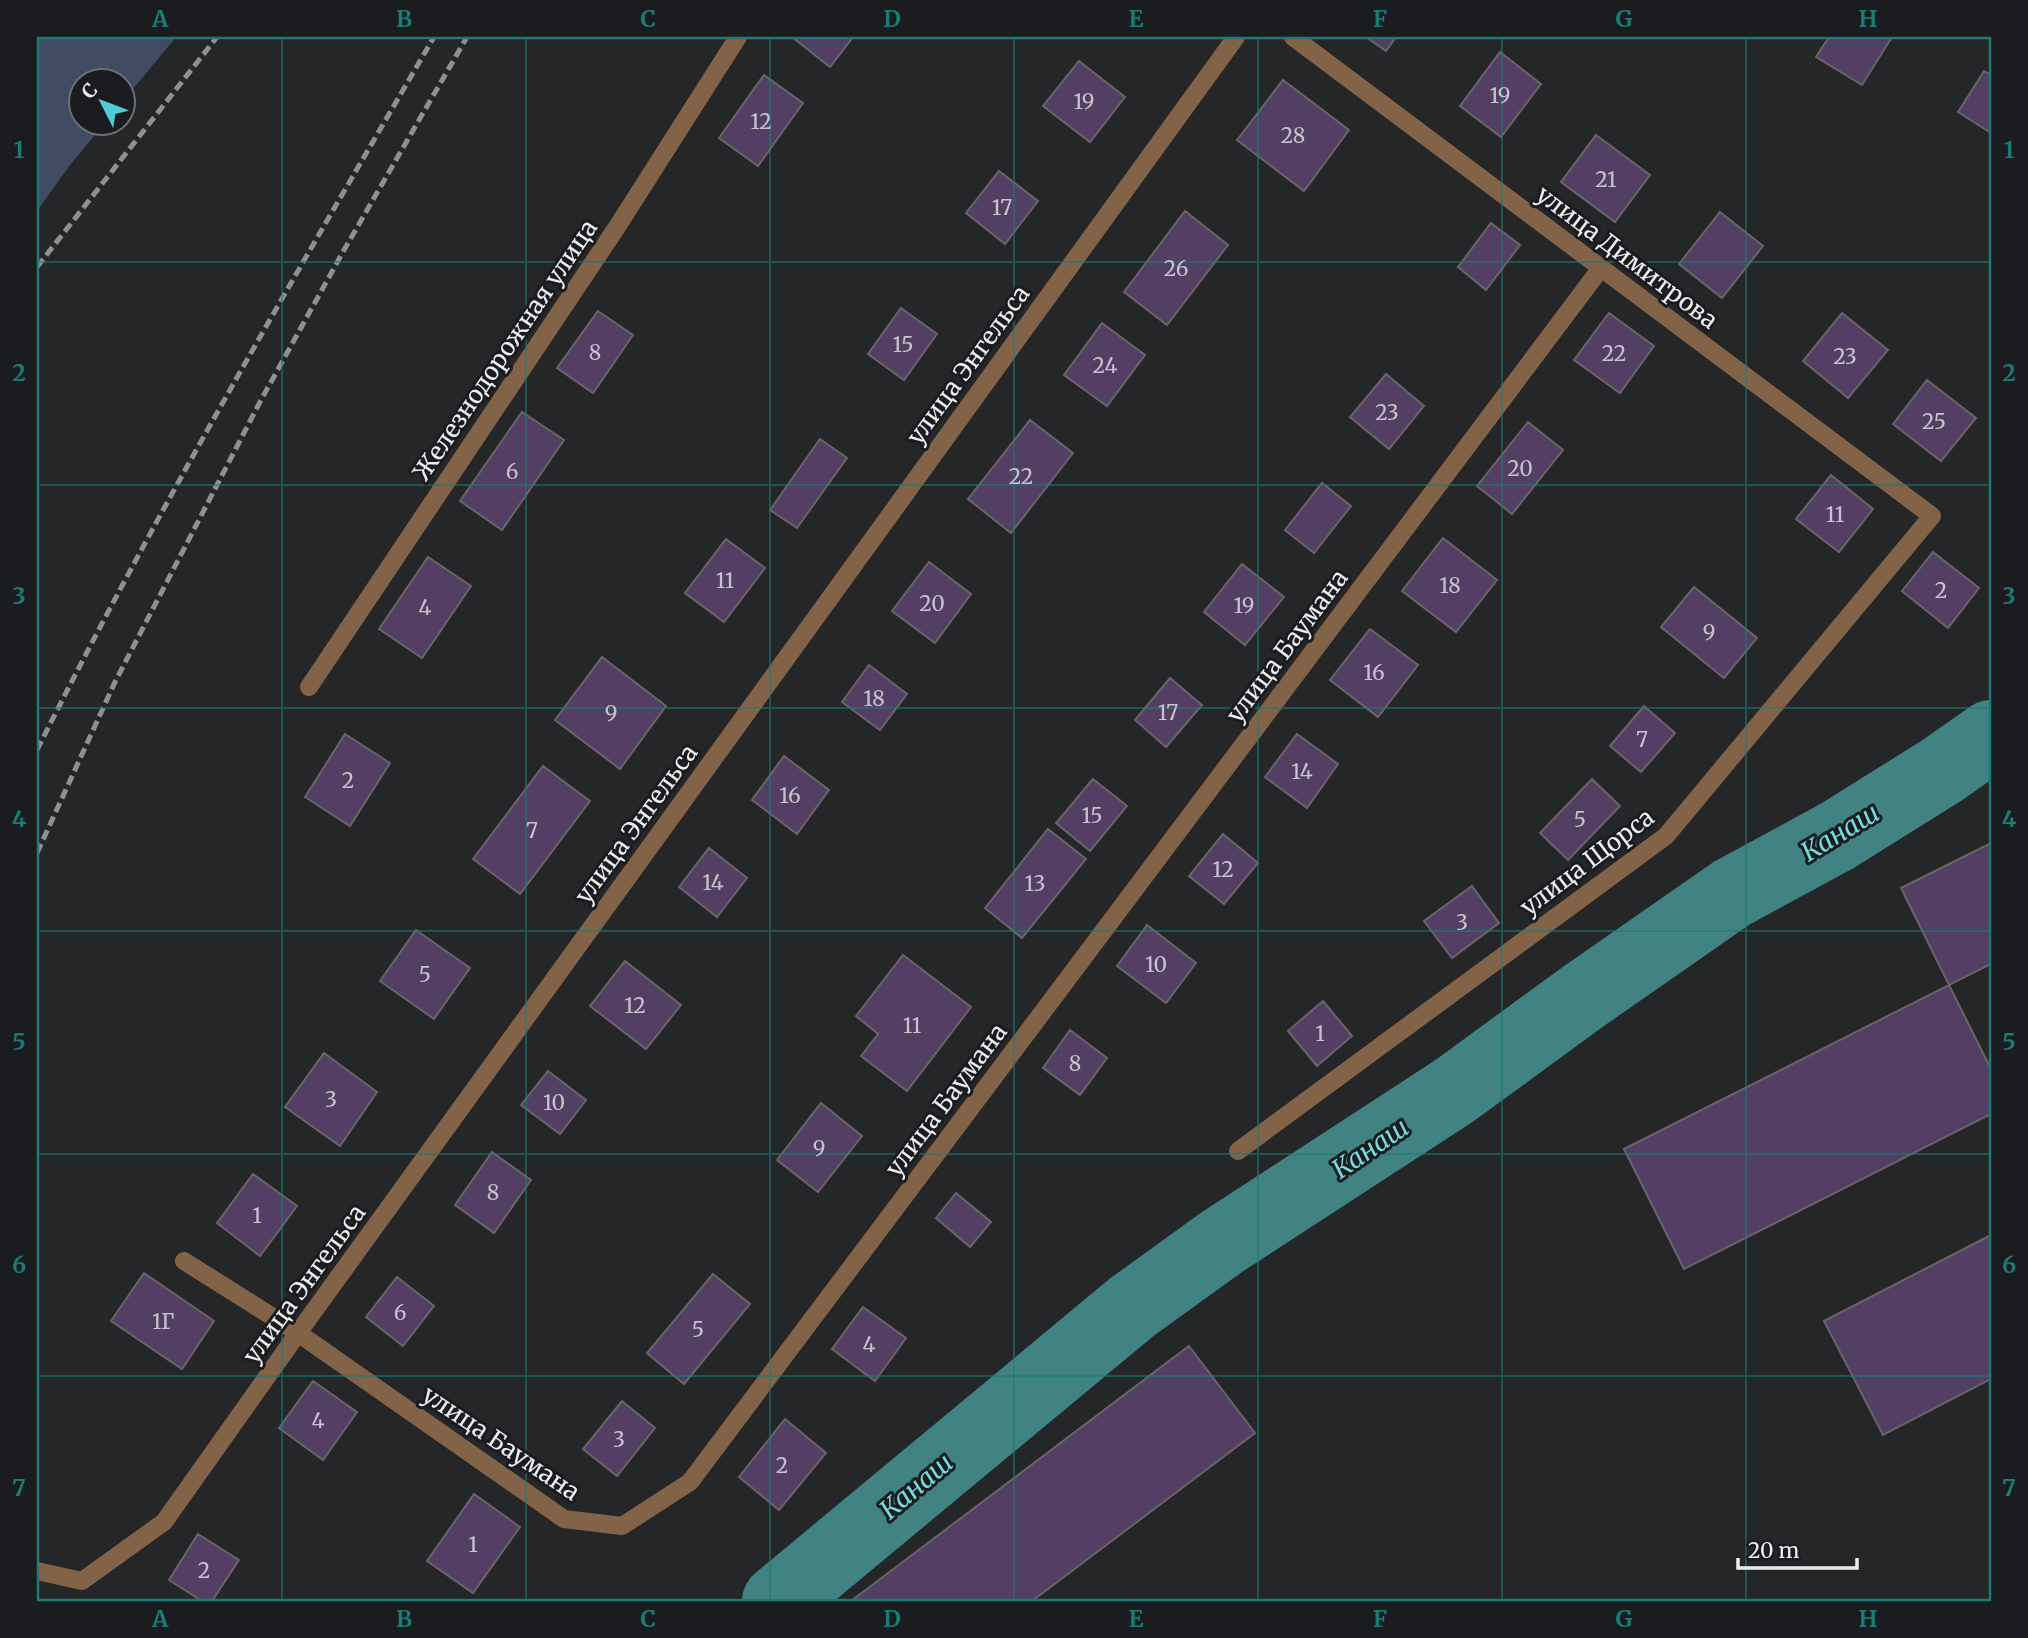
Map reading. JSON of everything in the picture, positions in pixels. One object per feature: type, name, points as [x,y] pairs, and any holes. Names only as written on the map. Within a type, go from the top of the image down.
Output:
[{"type":"street","name":"Железнодорожная улица","points":[[309,687],[617,227],[737,37]]},
{"type":"street","name":"улица Энгельса","points":[[37,1572],[82,1581],[164,1522],[1236,37]]},
{"type":"street","name":"улица Димитрова","points":[[1293,37],[1932,516]]},
{"type":"street","name":"улица Баумана","points":[[184,1261],[298,1333],[564,1519],[622,1526],[690,1482],[1601,268]]},
{"type":"street","name":"улица Щорса","points":[[1238,1151],[1666,836],[1932,516]]},
{"type":"shaded area","points":[[37,37],[176,37],[136,85],[136,66],[66,66],[66,136],[94,136],[37,211]]},
{"type":"building","points":[[792,37],[853,37],[830,67]]},
{"type":"building","points":[[1366,37],[1396,37],[1386,51]]},
{"type":"building","points":[[1829,37],[1892,37],[1862,85],[1816,57]]},
{"type":"building","points":[[1500,52],[1541,84],[1501,137],[1460,106]]},
{"type":"building","points":[[1079,61],[1125,97],[1090,142],[1043,106]]},
{"type":"building","points":[[1984,71],[1991,75],[1991,133],[1958,112]]},
{"type":"building","points":[[764,75],[803,103],[758,166],[719,138]]},
{"type":"building","points":[[1283,80],[1349,130],[1304,191],[1237,140]]},
{"type":"building","points":[[1596,135],[1650,175],[1615,222],[1561,182]]},
{"type":"building","points":[[999,171],[1038,201],[1005,244],[966,213]]},
{"type":"building","points":[[1185,211],[1228,245],[1167,325],[1124,292]]},
{"type":"building","points":[[1720,212],[1763,246],[1722,298],[1679,264]]},
{"type":"building","points":[[1491,223],[1520,245],[1486,290],[1458,267]]},
{"type":"building","points":[[901,308],[937,334],[904,380],[868,354]]},
{"type":"building","points":[[598,311],[633,335],[593,393],[557,368]]},
{"type":"building","points":[[1609,313],[1654,346],[1620,393],[1574,360]]},
{"type":"building","points":[[1842,313],[1888,350],[1848,398],[1803,361]]},
{"type":"building","points":[[1102,323],[1145,355],[1107,406],[1064,375]]},
{"type":"building","points":[[1386,374],[1424,406],[1389,449],[1350,417]]},
{"type":"building","points":[[1927,380],[1976,418],[1941,461],[1893,424]]},
{"type":"building","points":[[522,412],[564,440],[502,530],[460,501]]},
{"type":"building","points":[[1030,420],[1073,453],[1011,533],[968,499]]},
{"type":"building","points":[[1528,422],[1563,450],[1512,514],[1477,486]]},
{"type":"building","points":[[820,439],[847,458],[797,528],[770,510]]},
{"type":"building","points":[[1831,475],[1873,509],[1839,552],[1796,519]]},
{"type":"building","points":[[1322,483],[1351,506],[1314,553],[1285,530]]},
{"type":"building","points":[[1443,538],[1497,580],[1456,632],[1402,591]]},
{"type":"building","points":[[726,539],[765,568],[724,622],[685,593]]},
{"type":"building","points":[[1933,552],[1979,588],[1948,628],[1902,591]]},
{"type":"building","points":[[428,557],[471,586],[422,658],[379,629]]},
{"type":"building","points":[[929,562],[971,594],[935,643],[892,611]]},
{"type":"building","points":[[1242,564],[1284,597],[1245,645],[1204,612]]},
{"type":"building","points":[[1694,587],[1757,638],[1724,678],[1661,627]]},
{"type":"building","points":[[1370,629],[1418,665],[1378,717],[1330,680]]},
{"type":"building","points":[[602,657],[666,706],[620,769],[555,720]]},
{"type":"building","points":[[869,665],[907,694],[880,730],[842,702]]},
{"type":"building","points":[[1170,678],[1202,705],[1166,747],[1135,720]]},
{"type":"building","points":[[1644,706],[1675,733],[1641,772],[1610,746]]},
{"type":"building","points":[[345,734],[390,763],[350,826],[305,797]]},
{"type":"building","points":[[1297,734],[1338,764],[1307,808],[1265,777]]},
{"type":"building","points":[[784,756],[829,790],[797,834],[752,800]]},
{"type":"building","points":[[543,766],[590,801],[520,894],[473,859]]},
{"type":"building","points":[[1093,779],[1127,806],[1090,851],[1056,823]]},
{"type":"building","points":[[1592,779],[1620,806],[1568,860],[1540,833]]},
{"type":"building","points":[[1048,829],[1086,859],[1022,938],[985,908]]},
{"type":"building","points":[[1223,834],[1258,863],[1224,904],[1189,876]]},
{"type":"building","points":[[1991,843],[1991,964],[1949,985],[1901,888]]},
{"type":"building","points":[[709,848],[747,878],[717,917],[679,887]]},
{"type":"building","points":[[1472,886],[1499,923],[1452,958],[1424,921]]},
{"type":"building","points":[[1147,925],[1196,963],[1166,1003],[1117,966]]},
{"type":"building","points":[[416,930],[470,968],[434,1019],[380,981]]},
{"type":"building","points":[[903,955],[971,1007],[907,1091],[861,1056],[878,1034],[856,1016]]},
{"type":"building","points":[[625,961],[681,1005],[646,1049],[590,1006]]},
{"type":"building","points":[[1949,985],[1991,1069],[1991,1114],[1684,1269],[1624,1149]]},
{"type":"building","points":[[1323,1001],[1352,1036],[1317,1066],[1288,1031]]},
{"type":"building","points":[[1070,1030],[1107,1058],[1080,1095],[1043,1068]]},
{"type":"building","points":[[324,1053],[377,1092],[340,1146],[285,1107]]},
{"type":"building","points":[[548,1071],[586,1100],[560,1134],[521,1105]]},
{"type":"building","points":[[821,1103],[862,1136],[818,1192],[777,1160]]},
{"type":"building","points":[[492,1152],[531,1180],[494,1233],[455,1205]]},
{"type":"building","points":[[253,1174],[297,1206],[260,1256],[217,1223]]},
{"type":"building","points":[[956,1193],[991,1222],[970,1247],[936,1218]]},
{"type":"building","points":[[1991,1235],[1991,1379],[1883,1435],[1824,1321]]},
{"type":"building","points":[[144,1273],[214,1321],[182,1369],[111,1321]]},
{"type":"building","points":[[713,1274],[750,1304],[684,1384],[647,1353]]},
{"type":"building","points":[[397,1277],[434,1306],[403,1346],[366,1317]]},
{"type":"building","points":[[863,1307],[906,1338],[875,1381],[832,1349]]},
{"type":"building","points":[[1189,1346],[1255,1433],[1032,1601],[851,1601]]},
{"type":"building","points":[[313,1381],[357,1412],[323,1460],[279,1428]]},
{"type":"building","points":[[622,1401],[655,1428],[617,1476],[583,1449]]},
{"type":"building","points":[[785,1419],[826,1453],[779,1510],[739,1477]]},
{"type":"building","points":[[474,1494],[520,1527],[473,1593],[427,1561]]},
{"type":"building","points":[[198,1534],[239,1560],[212,1601],[202,1601],[169,1580]]},
{"type":"waterway","name":"Канаш","points":[[778,1601],[1132,1307],[1222,1242],[1454,1091],[1732,893],[1837,836],[1941,771],[1991,736]]},
{"type":"railway","points":[[37,267],[217,37]]},
{"type":"railway","points":[[37,750],[180,479],[434,37]]},
{"type":"railway","points":[[37,853],[115,682],[261,400],[467,37]]}]
